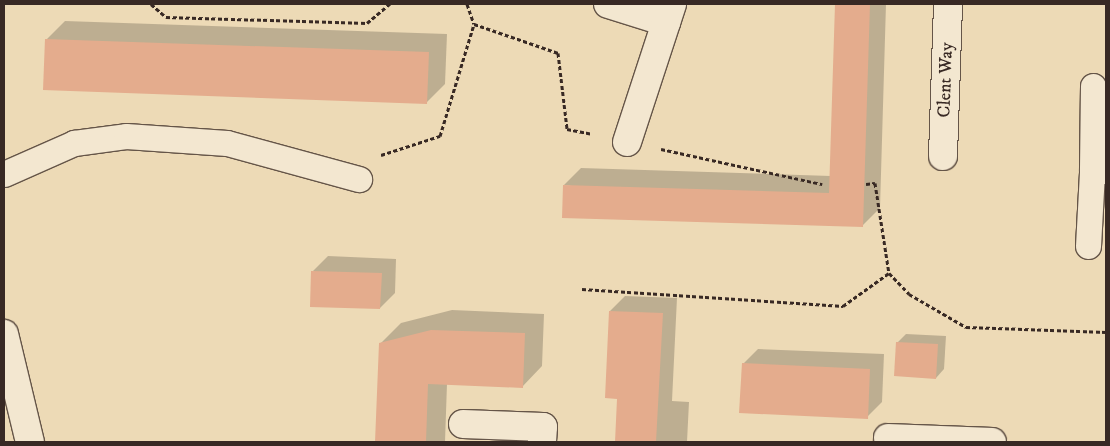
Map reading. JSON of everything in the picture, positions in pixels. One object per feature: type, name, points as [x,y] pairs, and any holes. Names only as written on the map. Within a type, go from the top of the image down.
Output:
[{"type":"street","points":[[608,4],[669,13],[627,142]]},
{"type":"street","name":"Clent Way","points":[[943,156],[948,4]]},
{"type":"street","points":[[4,334],[8,372],[30,442]]},
{"type":"street","points":[[463,424],[543,426],[542,442]]},
{"type":"street","points":[[888,438],[992,442]]},
{"type":"lane","points":[[1088,246],[1099,171],[1093,86]]},
{"type":"lane","points":[[4,174],[74,143],[126,136],[227,143],[359,179]]},
{"type":"path","points":[[152,4],[166,17],[367,23],[390,4]]},
{"type":"path","points":[[359,179],[377,156],[440,136],[474,24],[467,4]]},
{"type":"path","points":[[474,24],[558,54],[567,129],[822,184]]},
{"type":"path","points":[[866,184],[875,183],[889,273],[909,294],[966,327],[1106,332]]},
{"type":"path","points":[[582,289],[843,306],[889,273]]},
{"type":"building","points":[[835,4],[870,4],[863,227],[562,218],[563,185],[829,193]]},
{"type":"building","points":[[45,39],[429,52],[427,104],[43,90]]},
{"type":"building","points":[[311,271],[382,273],[380,309],[310,307]]},
{"type":"building","points":[[609,311],[663,313],[656,442],[615,442],[617,399],[605,398]]},
{"type":"building","points":[[431,330],[525,333],[523,388],[428,384],[426,442],[375,442],[379,343]]},
{"type":"building","points":[[896,342],[938,344],[936,379],[894,376]]},
{"type":"building","points":[[742,363],[870,369],[868,419],[739,413]]}]
